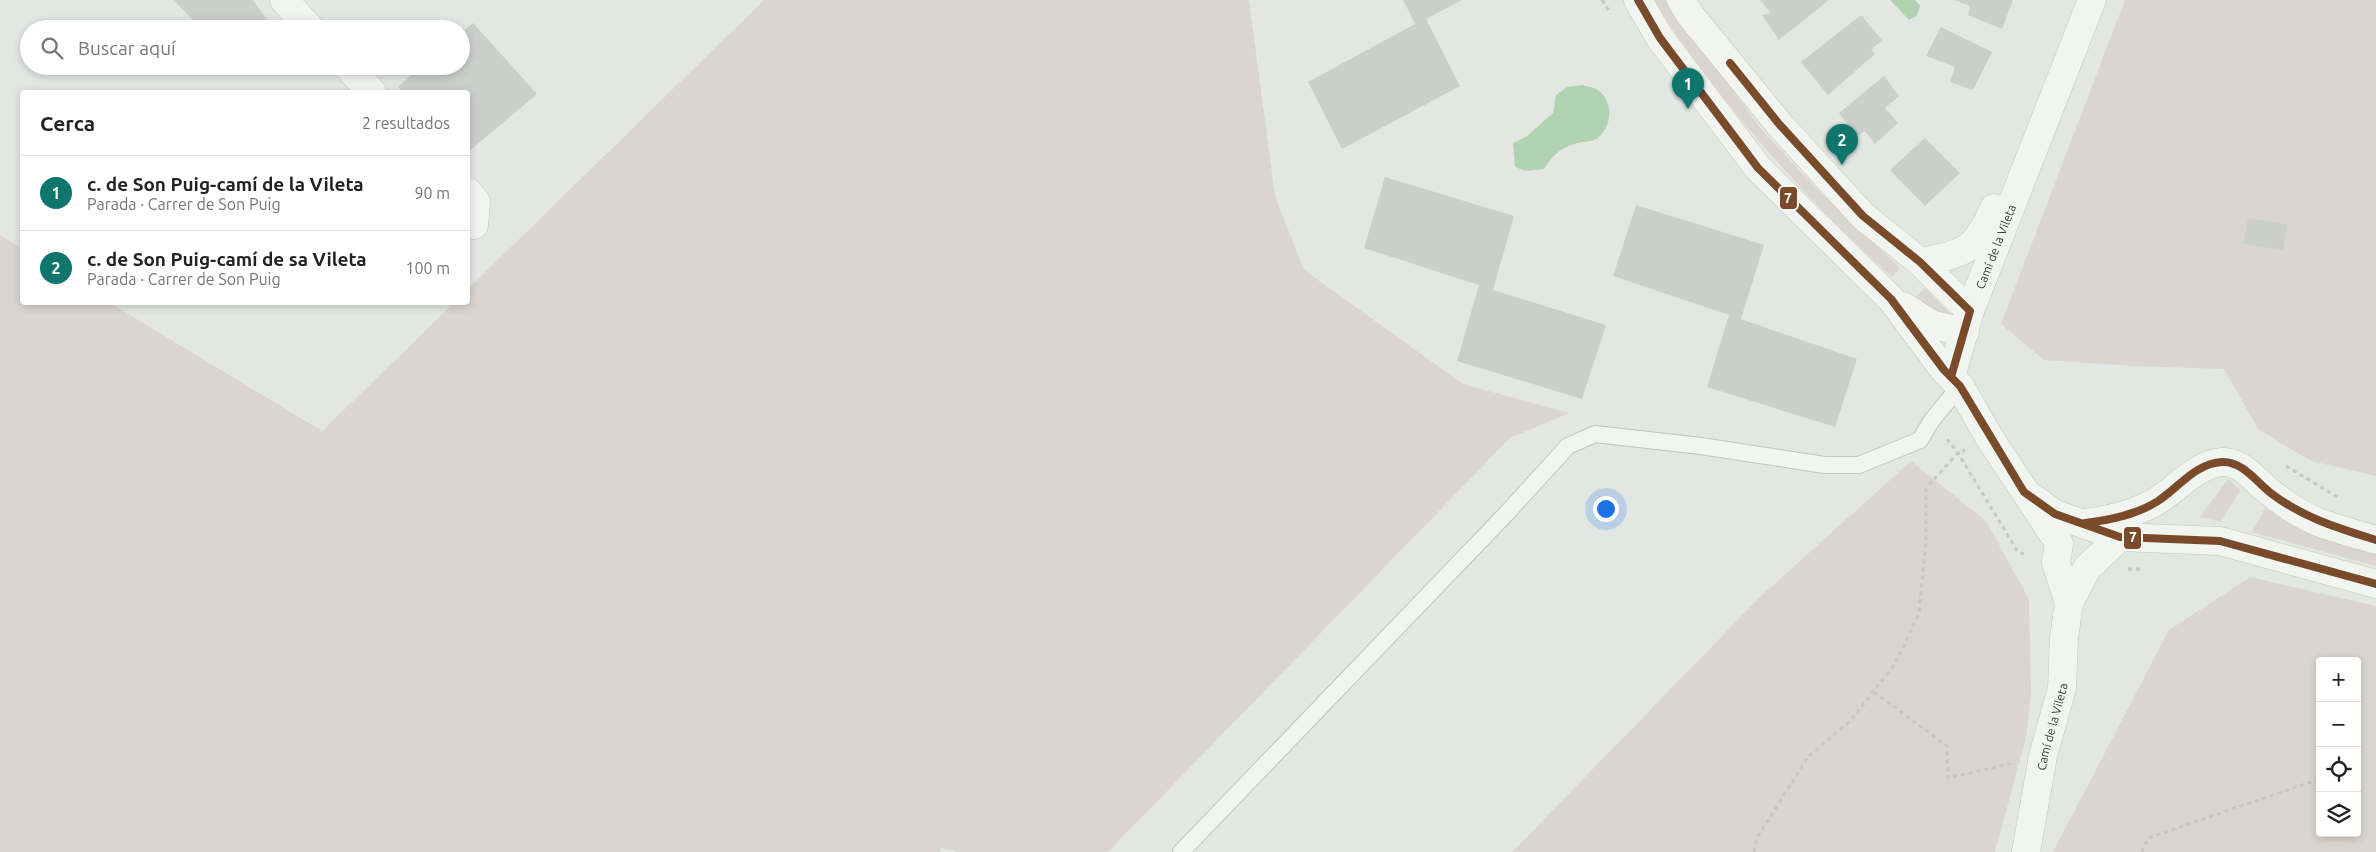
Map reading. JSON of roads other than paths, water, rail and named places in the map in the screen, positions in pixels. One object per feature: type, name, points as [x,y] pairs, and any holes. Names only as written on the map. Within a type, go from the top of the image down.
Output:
[{"type":"street","points":[[284,0],[303,20]]},
{"type":"street","points":[[1638,0],[1660,38],[1758,168],[1891,299],[1955,382]]},
{"type":"street","points":[[1681,0],[1691,16],[1780,124],[1857,209],[1920,262],[1967,322]]},
{"type":"street","name":"Camí de la Vileta","points":[[2069,603],[2056,563],[2059,543],[2024,492],[1955,382],[1967,322],[2092,0]]},
{"type":"street","points":[[356,75],[370,90]]},
{"type":"street","name":"Camí de la Vileta","points":[[1920,262],[1954,255],[1975,243],[1983,231],[1998,199],[2020,184]]},
{"type":"street","points":[[470,194],[476,202],[474,225]]},
{"type":"street","points":[[1891,299],[1934,325],[1967,322]]},
{"type":"street","points":[[2078,523],[2121,517],[2140,510],[2158,500],[2197,471],[2209,465],[2224,462],[2249,473],[2272,494],[2316,521],[2376,540]]},
{"type":"street","points":[[2024,492],[2055,514],[2120,537],[2220,541],[2376,584]]},
{"type":"street","name":"Camí de la Vileta","points":[[2026,852],[2043,756],[2062,688],[2064,638],[2069,603],[2087,568],[2120,537]]},
{"type":"lane","points":[[1181,852],[1505,516],[1568,446],[1595,434],[1701,446],[1825,465],[1859,464],[1920,440],[1955,382]]},
{"type":"place","name":"c. de Son Puig-camí de la Vileta","points":[[1688,109]]},
{"type":"place","name":"c. de Son Puig-camí de sa Vileta","points":[[1842,165]]}]
